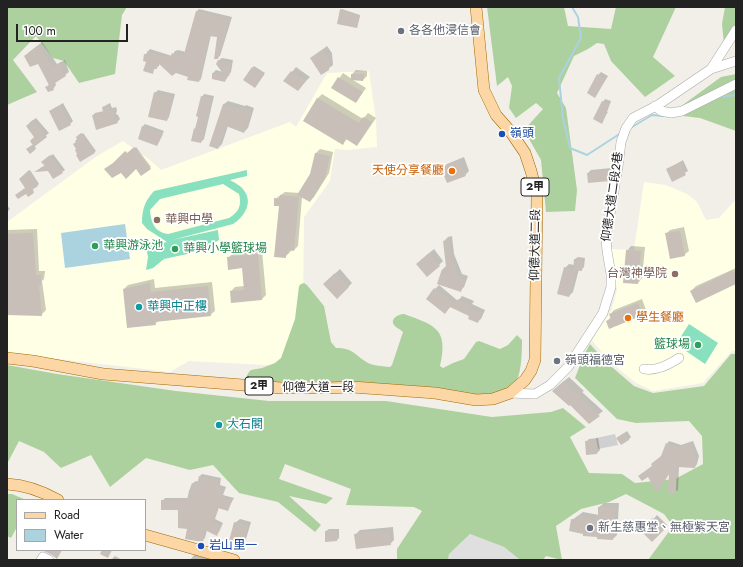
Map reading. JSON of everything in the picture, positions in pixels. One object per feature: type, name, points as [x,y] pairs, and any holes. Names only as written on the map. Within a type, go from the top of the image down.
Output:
[{"type":"main road","name":"仰德大道二段","points":[[476,7],[484,90],[496,115],[510,131],[525,153],[537,195],[534,360],[528,376],[510,393]]},
{"type":"main road","name":"仰德大道一段","points":[[7,358],[33,361],[102,374],[281,388],[352,387],[435,393],[476,400],[493,399],[510,393]]},
{"type":"main road","points":[[7,484],[25,486],[46,493],[56,499]]},
{"type":"main road","points":[[146,535],[234,560]]},
{"type":"street","points":[[711,69],[736,30]]},
{"type":"street","points":[[736,61],[711,69],[655,106],[661,111],[671,113],[682,111],[736,84]]},
{"type":"street","name":"仰德大道二段2巷","points":[[510,393],[535,394],[550,385],[568,367],[603,313],[611,288],[611,274],[606,238],[621,142],[626,128],[633,118],[655,106]]},
{"type":"street","points":[[644,369],[650,370],[667,366],[679,358]]},
{"type":"street","points":[[41,560],[43,557],[49,560]]},
{"type":"shaded area","name":"華興中學","points":[[369,71],[376,120],[377,147],[347,150],[335,149],[330,181],[304,217],[303,314],[285,366],[189,361],[170,372],[7,353],[7,222],[97,156],[123,141],[150,160],[161,170],[290,122],[296,127],[327,73]]},
{"type":"shaded area","name":"台灣神學院","points":[[644,182],[666,185],[687,194],[697,202],[706,220],[719,218],[736,199],[736,351],[732,351],[703,383],[653,391],[636,383],[608,360],[592,340],[611,311],[617,290],[611,258],[611,249],[634,250]]},
{"type":"shaded area","points":[[615,434],[618,445],[598,449],[596,438]]},
{"type":"shaded area","points":[[470,534],[504,547],[520,560],[448,560],[449,554]]},
{"type":"green space","points":[[7,7],[127,7],[122,15],[115,74],[79,83],[64,61],[53,58],[36,36],[13,60],[37,92],[7,105]]},
{"type":"green space","points":[[487,7],[564,7],[568,26],[611,29],[616,7],[676,7],[653,57],[675,76],[645,97],[611,61],[604,44],[597,43],[574,56],[557,93],[566,108],[577,190],[575,211],[546,212],[541,160],[524,130],[543,109],[536,103],[516,118],[509,108],[512,86],[508,77],[497,86]]},
{"type":"green space","points":[[725,7],[736,7],[736,24],[724,44],[722,24]]},
{"type":"green space","points":[[736,74],[736,131],[700,118],[666,114],[680,107],[721,77]]},
{"type":"green space","points":[[247,170],[247,176],[230,180],[242,188],[248,201],[246,210],[237,221],[233,224],[172,240],[218,230],[219,240],[201,251],[164,259],[153,268],[146,270],[148,257],[146,247],[167,242],[147,229],[142,223],[148,198],[154,191]],"holes":[[[223,184],[239,194],[239,208],[229,218],[168,234],[156,229],[151,219],[150,210],[160,199]]]},
{"type":"green space","points":[[304,283],[324,306],[331,342],[336,348],[347,349],[368,363],[375,365],[390,367],[392,365],[403,332],[395,326],[393,321],[397,316],[402,314],[424,321],[437,330],[442,343],[440,366],[443,368],[464,359],[476,342],[479,341],[500,349],[508,345],[517,335],[522,340],[522,352],[521,366],[515,384],[508,390],[484,398],[285,387],[238,380],[245,379],[251,370],[275,363],[281,358],[295,319],[299,286]]},
{"type":"green space","name":"籃球場","points":[[689,324],[718,343],[705,364],[680,347],[678,341]]},
{"type":"green space","points":[[590,344],[606,362],[634,386],[653,393],[704,386],[731,354],[736,354],[736,560],[648,560],[673,526],[664,514],[626,494],[609,502],[581,509],[556,526],[562,560],[546,556],[543,560],[520,560],[504,547],[470,534],[449,554],[448,560],[397,560],[397,549],[422,511],[414,507],[346,505],[351,489],[285,464],[279,479],[333,498],[326,504],[289,496],[321,525],[315,532],[278,502],[239,493],[213,465],[190,470],[146,458],[110,487],[91,455],[61,468],[44,452],[19,441],[7,464],[7,365],[57,374],[176,391],[269,401],[386,401],[492,417],[551,412],[563,408],[586,427],[570,437],[589,473],[622,474],[635,483],[675,479],[703,464],[702,436],[689,421],[636,423],[617,419],[575,378]]},
{"type":"green space","points":[[7,494],[12,494],[24,499],[16,499],[16,529],[11,538],[7,536]]},
{"type":"water","name":"華興游泳池","points":[[125,224],[130,259],[65,268],[61,233]]},
{"type":"building","points":[[340,9],[360,16],[357,28],[337,24]]},
{"type":"building","points":[[196,11],[230,20],[218,59],[214,59],[217,37],[209,36],[199,82],[187,80],[188,77],[176,73],[172,76],[158,63],[157,69],[154,69],[153,74],[143,71],[146,62],[143,61],[144,54],[148,55],[149,53],[146,51],[170,58],[174,52],[184,54]]},
{"type":"building","points":[[39,45],[53,67],[61,62],[66,76],[52,85],[54,90],[48,92],[45,87],[49,85],[38,64],[30,67],[24,56]]},
{"type":"building","points":[[323,49],[329,58],[329,70],[321,75],[310,58]]},
{"type":"building","points":[[218,60],[231,63],[229,76],[224,75],[216,64]]},
{"type":"building","points":[[252,67],[264,75],[255,88],[243,80]]},
{"type":"building","points":[[291,71],[306,81],[298,91],[283,81]]},
{"type":"building","points":[[212,73],[226,76],[225,82],[212,79]]},
{"type":"building","points":[[351,74],[364,74],[363,81],[351,80]]},
{"type":"building","points":[[597,74],[606,79],[595,98],[587,93]]},
{"type":"building","points":[[338,77],[363,92],[356,103],[331,88]]},
{"type":"building","points":[[154,92],[173,97],[167,121],[148,117]]},
{"type":"building","points":[[201,96],[212,99],[201,143],[191,141],[198,117],[196,116]]},
{"type":"building","points":[[317,98],[359,123],[363,117],[372,122],[357,146],[346,139],[343,145],[303,121]]},
{"type":"building","points":[[602,101],[609,104],[602,124],[593,119]]},
{"type":"building","points":[[223,104],[251,112],[244,133],[226,126],[218,149],[209,146]]},
{"type":"building","points":[[60,105],[71,125],[59,131],[49,111]]},
{"type":"building","points":[[108,105],[110,110],[113,109],[115,113],[114,117],[118,123],[96,130],[92,115],[103,112],[102,107]]},
{"type":"building","points":[[33,120],[47,137],[34,147],[30,141],[34,137],[26,126]]},
{"type":"building","points":[[142,126],[163,134],[157,146],[138,139]]},
{"type":"building","points":[[81,133],[95,153],[80,162],[73,144],[76,142],[76,137]]},
{"type":"building","points":[[32,145],[36,149],[30,154],[26,149]]},
{"type":"building","points":[[134,147],[151,169],[141,176],[136,169],[126,179],[121,173],[112,178],[104,169],[113,163],[125,151],[126,154]]},
{"type":"building","points":[[315,153],[330,156],[325,178],[310,202],[297,195],[310,174]]},
{"type":"building","points":[[50,155],[63,173],[53,179],[48,171],[34,172],[45,166],[41,162]]},
{"type":"building","points":[[459,160],[466,176],[447,183],[441,168]]},
{"type":"building","points":[[680,162],[686,175],[672,182],[666,169]]},
{"type":"building","points":[[29,170],[38,186],[32,190],[34,193],[28,197],[26,194],[18,199],[15,195],[25,188],[19,179]]},
{"type":"building","points":[[609,170],[610,181],[588,183],[587,173]]},
{"type":"building","points":[[280,195],[299,197],[294,251],[289,250],[288,254],[286,254],[286,258],[274,257],[279,206],[274,206],[274,198],[279,199]]},
{"type":"building","points":[[680,231],[685,256],[670,259],[665,233]]},
{"type":"building","points":[[33,233],[36,275],[41,275],[41,285],[39,286],[42,316],[7,315],[7,234]]},
{"type":"building","points":[[449,240],[451,258],[459,277],[465,280],[461,292],[437,284],[442,269],[447,275],[443,241]]},
{"type":"building","points":[[626,250],[641,251],[638,284],[623,283]]},
{"type":"building","points":[[429,253],[440,266],[427,277],[416,264]]},
{"type":"building","points":[[258,254],[262,300],[231,303],[230,291],[244,290],[242,268],[228,270],[227,257]]},
{"type":"building","points":[[574,259],[583,260],[582,271],[573,270]]},
{"type":"building","points":[[564,267],[576,270],[569,297],[557,294]]},
{"type":"building","points":[[733,270],[736,276],[736,284],[696,303],[690,291]]},
{"type":"building","points":[[335,273],[349,287],[337,299],[323,284]]},
{"type":"building","points":[[150,283],[151,292],[208,286],[211,316],[155,322],[156,325],[127,328],[123,289]]},
{"type":"building","points":[[434,288],[455,304],[458,299],[471,305],[469,308],[482,313],[478,323],[468,319],[469,316],[450,307],[445,314],[426,299]]},
{"type":"building","points":[[638,303],[643,315],[609,329],[606,321],[611,319],[609,314]]},
{"type":"building","points":[[564,381],[600,416],[589,424],[570,405],[569,406],[552,391]]},
{"type":"building","points":[[624,433],[629,440],[621,445],[616,438]]},
{"type":"building","points":[[596,440],[597,454],[586,455],[585,441]]},
{"type":"building","points":[[666,443],[678,447],[691,443],[696,458],[695,468],[677,467],[676,493],[668,493],[669,474],[657,493],[648,477],[642,481],[638,476],[652,466],[651,464],[661,456]]},
{"type":"building","points":[[199,476],[219,480],[218,488],[224,490],[221,497],[232,501],[228,511],[218,508],[213,522],[221,525],[217,536],[205,530],[203,542],[185,539],[187,529],[178,528],[178,510],[161,510],[161,500],[187,500],[192,483],[197,485]]},
{"type":"building","points":[[598,507],[615,507],[613,540],[597,539],[597,537],[583,536],[583,534],[569,531],[571,519],[577,520],[578,516],[598,520]]},
{"type":"building","points":[[652,518],[664,530],[652,542],[641,531]]},
{"type":"building","points":[[234,522],[248,526],[242,545],[229,541]]},
{"type":"building","points":[[389,530],[391,545],[356,549],[354,534]]},
{"type":"building","points":[[325,531],[337,531],[337,541],[325,542]]},
{"type":"building","points":[[44,551],[61,551],[57,559]]},
{"type":"building","points":[[102,551],[112,551],[108,558],[100,554]]},
{"type":"waterway","points":[[572,7],[578,17],[581,38],[559,78],[563,119],[570,148],[587,155],[621,133]]},
{"type":"waterway","points":[[718,97],[736,95]]},
{"type":"waterway","points":[[632,127],[652,115],[663,116]]},
{"type":"place","name":"各各他浸信會","points":[[401,31]]},
{"type":"place","name":"嶺頭","points":[[502,134]]},
{"type":"place","name":"天使分享餐廳","points":[[452,171]]},
{"type":"place","name":"華興中學","points":[[157,220]]},
{"type":"place","name":"華興游泳池","points":[[95,246]]},
{"type":"place","name":"華興小學籃球場","points":[[175,249]]},
{"type":"place","name":"台灣神學院","points":[[675,274]]},
{"type":"place","name":"華興中正樓","points":[[139,307]]},
{"type":"place","name":"學生餐廳","points":[[628,318]]},
{"type":"place","name":"籃球場","points":[[698,345]]},
{"type":"place","name":"嶺頭福德宮","points":[[557,361]]},
{"type":"place","name":"大石閣","points":[[219,425]]},
{"type":"place","name":"新生慈惠堂、無極紫天宮","points":[[590,528]]},
{"type":"place","name":"岩山里一","points":[[201,546]]}]
